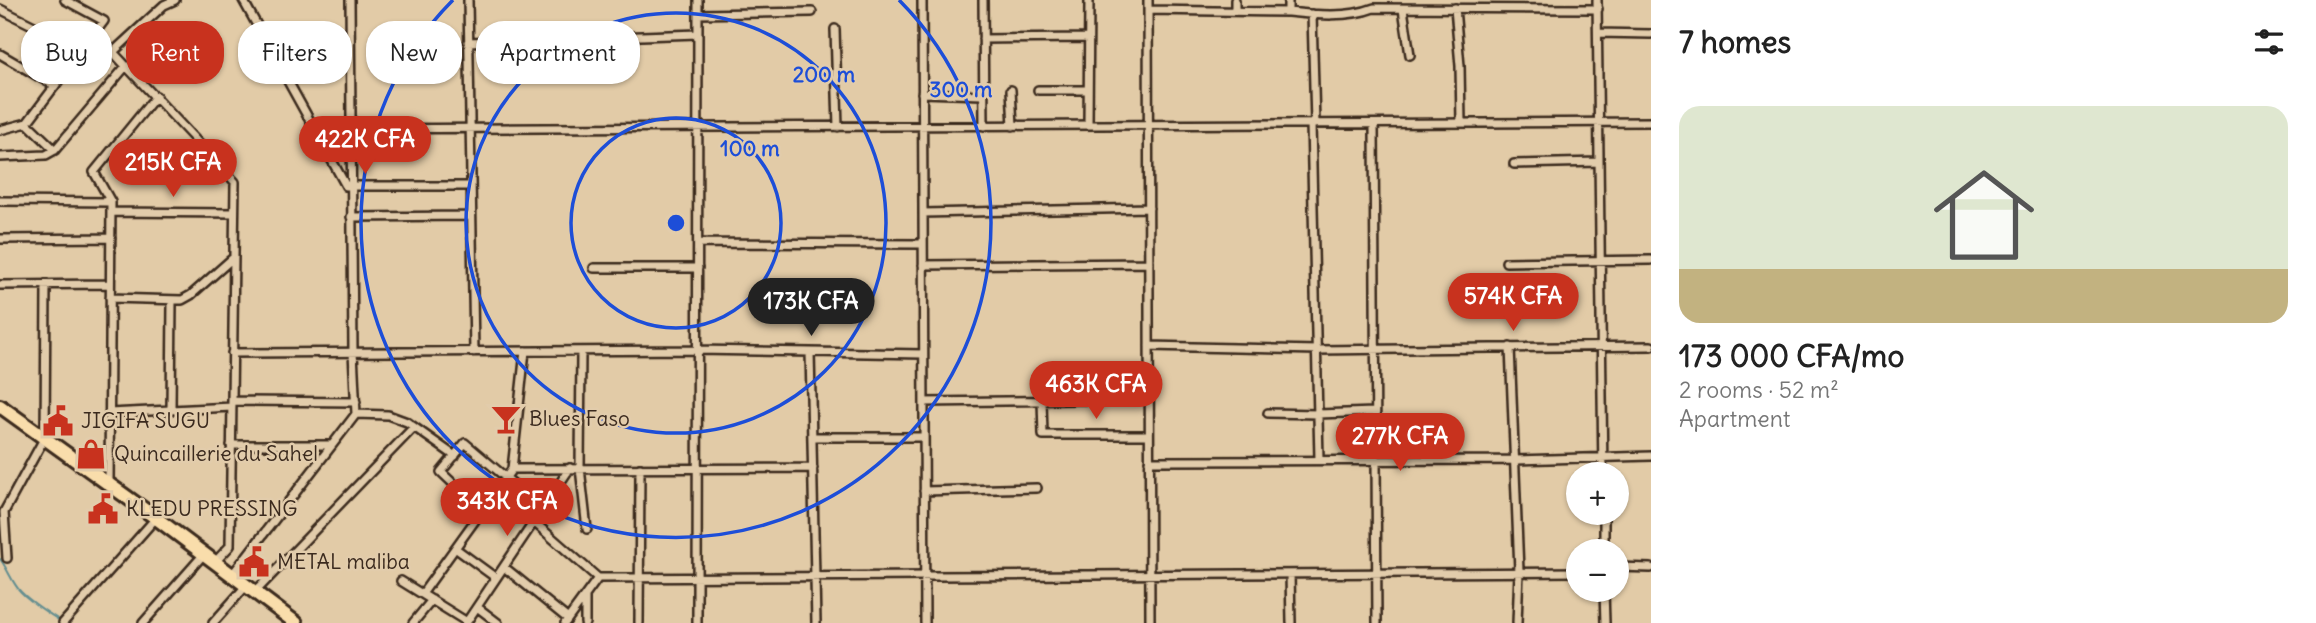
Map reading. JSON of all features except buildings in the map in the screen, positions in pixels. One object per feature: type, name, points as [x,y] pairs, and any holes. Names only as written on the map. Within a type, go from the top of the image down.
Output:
[{"type":"main road","points":[[0,406],[296,623]]},
{"type":"street","points":[[65,0],[104,21]]},
{"type":"street","points":[[0,157],[46,155],[55,150],[126,65],[113,52],[164,5],[175,0]]},
{"type":"street","points":[[243,0],[255,21]]},
{"type":"street","points":[[350,0],[350,21]]},
{"type":"street","points":[[468,0],[474,352]]},
{"type":"street","points":[[697,623],[698,0]]},
{"type":"street","points":[[922,0],[925,623]]},
{"type":"street","points":[[983,0],[984,126]]},
{"type":"street","points":[[1088,125],[1089,0]]},
{"type":"street","points":[[1148,0],[1150,623]]},
{"type":"street","points":[[1235,0],[1235,11]]},
{"type":"street","points":[[1288,0],[1288,12]]},
{"type":"street","points":[[1597,0],[1603,462]]},
{"type":"street","points":[[1148,10],[1362,13],[1374,4],[1403,9],[1598,9]]},
{"type":"street","points":[[1455,8],[1461,123]]},
{"type":"street","points":[[0,9],[23,21]]},
{"type":"street","points":[[1403,9],[1410,55]]},
{"type":"street","points":[[698,14],[812,12]]},
{"type":"street","points":[[1312,14],[1319,460]]},
{"type":"street","points":[[835,29],[838,127]]},
{"type":"street","points":[[1598,33],[1651,34]]},
{"type":"street","points":[[468,42],[698,34]]},
{"type":"street","points":[[983,39],[1088,38]]},
{"type":"street","points":[[0,54],[55,86],[26,123],[0,131]]},
{"type":"street","points":[[144,84],[235,182],[230,546],[215,562]]},
{"type":"street","points":[[289,84],[346,186],[470,186]]},
{"type":"street","points":[[232,575],[356,414],[350,84]]},
{"type":"street","points":[[1011,90],[1013,126]]},
{"type":"street","points":[[1038,90],[1088,90]]},
{"type":"street","points":[[922,93],[982,95]]},
{"type":"street","points":[[109,484],[111,202],[94,172],[156,96]]},
{"type":"street","points":[[351,130],[1651,122]]},
{"type":"street","points":[[26,123],[55,150]]},
{"type":"street","points":[[1374,124],[1377,623]]},
{"type":"street","points":[[1514,164],[1600,162]]},
{"type":"street","points":[[0,201],[111,202]]},
{"type":"street","points":[[923,213],[1149,208]]},
{"type":"street","points":[[111,212],[234,213]]},
{"type":"street","points":[[351,216],[471,216]]},
{"type":"street","points":[[0,239],[111,238]]},
{"type":"street","points":[[698,243],[923,244]]},
{"type":"street","points":[[110,298],[182,300],[234,257]]},
{"type":"street","points":[[1506,262],[1651,260]]},
{"type":"street","points":[[923,265],[1149,263]]},
{"type":"street","points":[[594,268],[698,268]]},
{"type":"street","points":[[7,558],[2,511],[45,437],[46,284]]},
{"type":"street","points":[[0,285],[110,284]]},
{"type":"street","points":[[171,410],[172,301]]},
{"type":"street","points":[[1149,346],[1317,350],[1651,346]]},
{"type":"street","points":[[1510,347],[1519,571],[1517,623]]},
{"type":"street","points":[[232,353],[697,350],[923,354]]},
{"type":"street","points":[[422,594],[512,469],[525,351]]},
{"type":"street","points":[[581,351],[580,468],[587,529]]},
{"type":"street","points":[[810,352],[816,623]]},
{"type":"street","points":[[923,402],[1149,399]]},
{"type":"street","points":[[1042,400],[1043,435],[1149,435]]},
{"type":"street","points":[[109,413],[232,404],[356,402]]},
{"type":"street","points":[[1268,413],[1374,411]]},
{"type":"street","points":[[356,414],[388,415],[414,427],[455,456]]},
{"type":"street","points":[[213,623],[414,427]]},
{"type":"street","points":[[812,437],[924,437]]},
{"type":"street","points":[[482,510],[440,472],[465,443],[543,509]]},
{"type":"street","points":[[231,445],[332,445]]},
{"type":"street","points":[[1149,461],[1515,460],[1651,456]]},
{"type":"street","points":[[401,581],[467,622],[570,468]]},
{"type":"street","points":[[639,623],[640,468]]},
{"type":"street","points":[[512,469],[813,468]]},
{"type":"street","points":[[924,491],[1037,488]]},
{"type":"street","points":[[65,620],[156,518]]},
{"type":"street","points":[[534,522],[598,578],[1566,572]]},
{"type":"street","points":[[455,548],[496,578]]},
{"type":"street","points":[[143,623],[204,554]]},
{"type":"street","points":[[504,567],[567,621],[598,578]]},
{"type":"street","points":[[1629,567],[1651,568]]},
{"type":"street","points":[[1290,574],[1291,623]]},
{"type":"street","points":[[585,596],[585,623]]},
{"type":"street","points":[[414,623],[432,600]]},
{"type":"street","points":[[1604,602],[1605,623]]},
{"type":"street","points":[[477,607],[498,623]]},
{"type":"waterway","points":[[0,559],[21,592],[62,622]]},
{"type":"place","name":"Blues Faso","points":[[506,419]]},
{"type":"place","name":"JIGIFA SUGU","points":[[58,421]]},
{"type":"place","name":"Quincaillerie du Sahel","points":[[91,454]]},
{"type":"place","name":"KLEDU PRESSING","points":[[103,509]]},
{"type":"place","name":"METAL maliba","points":[[254,562]]}]
